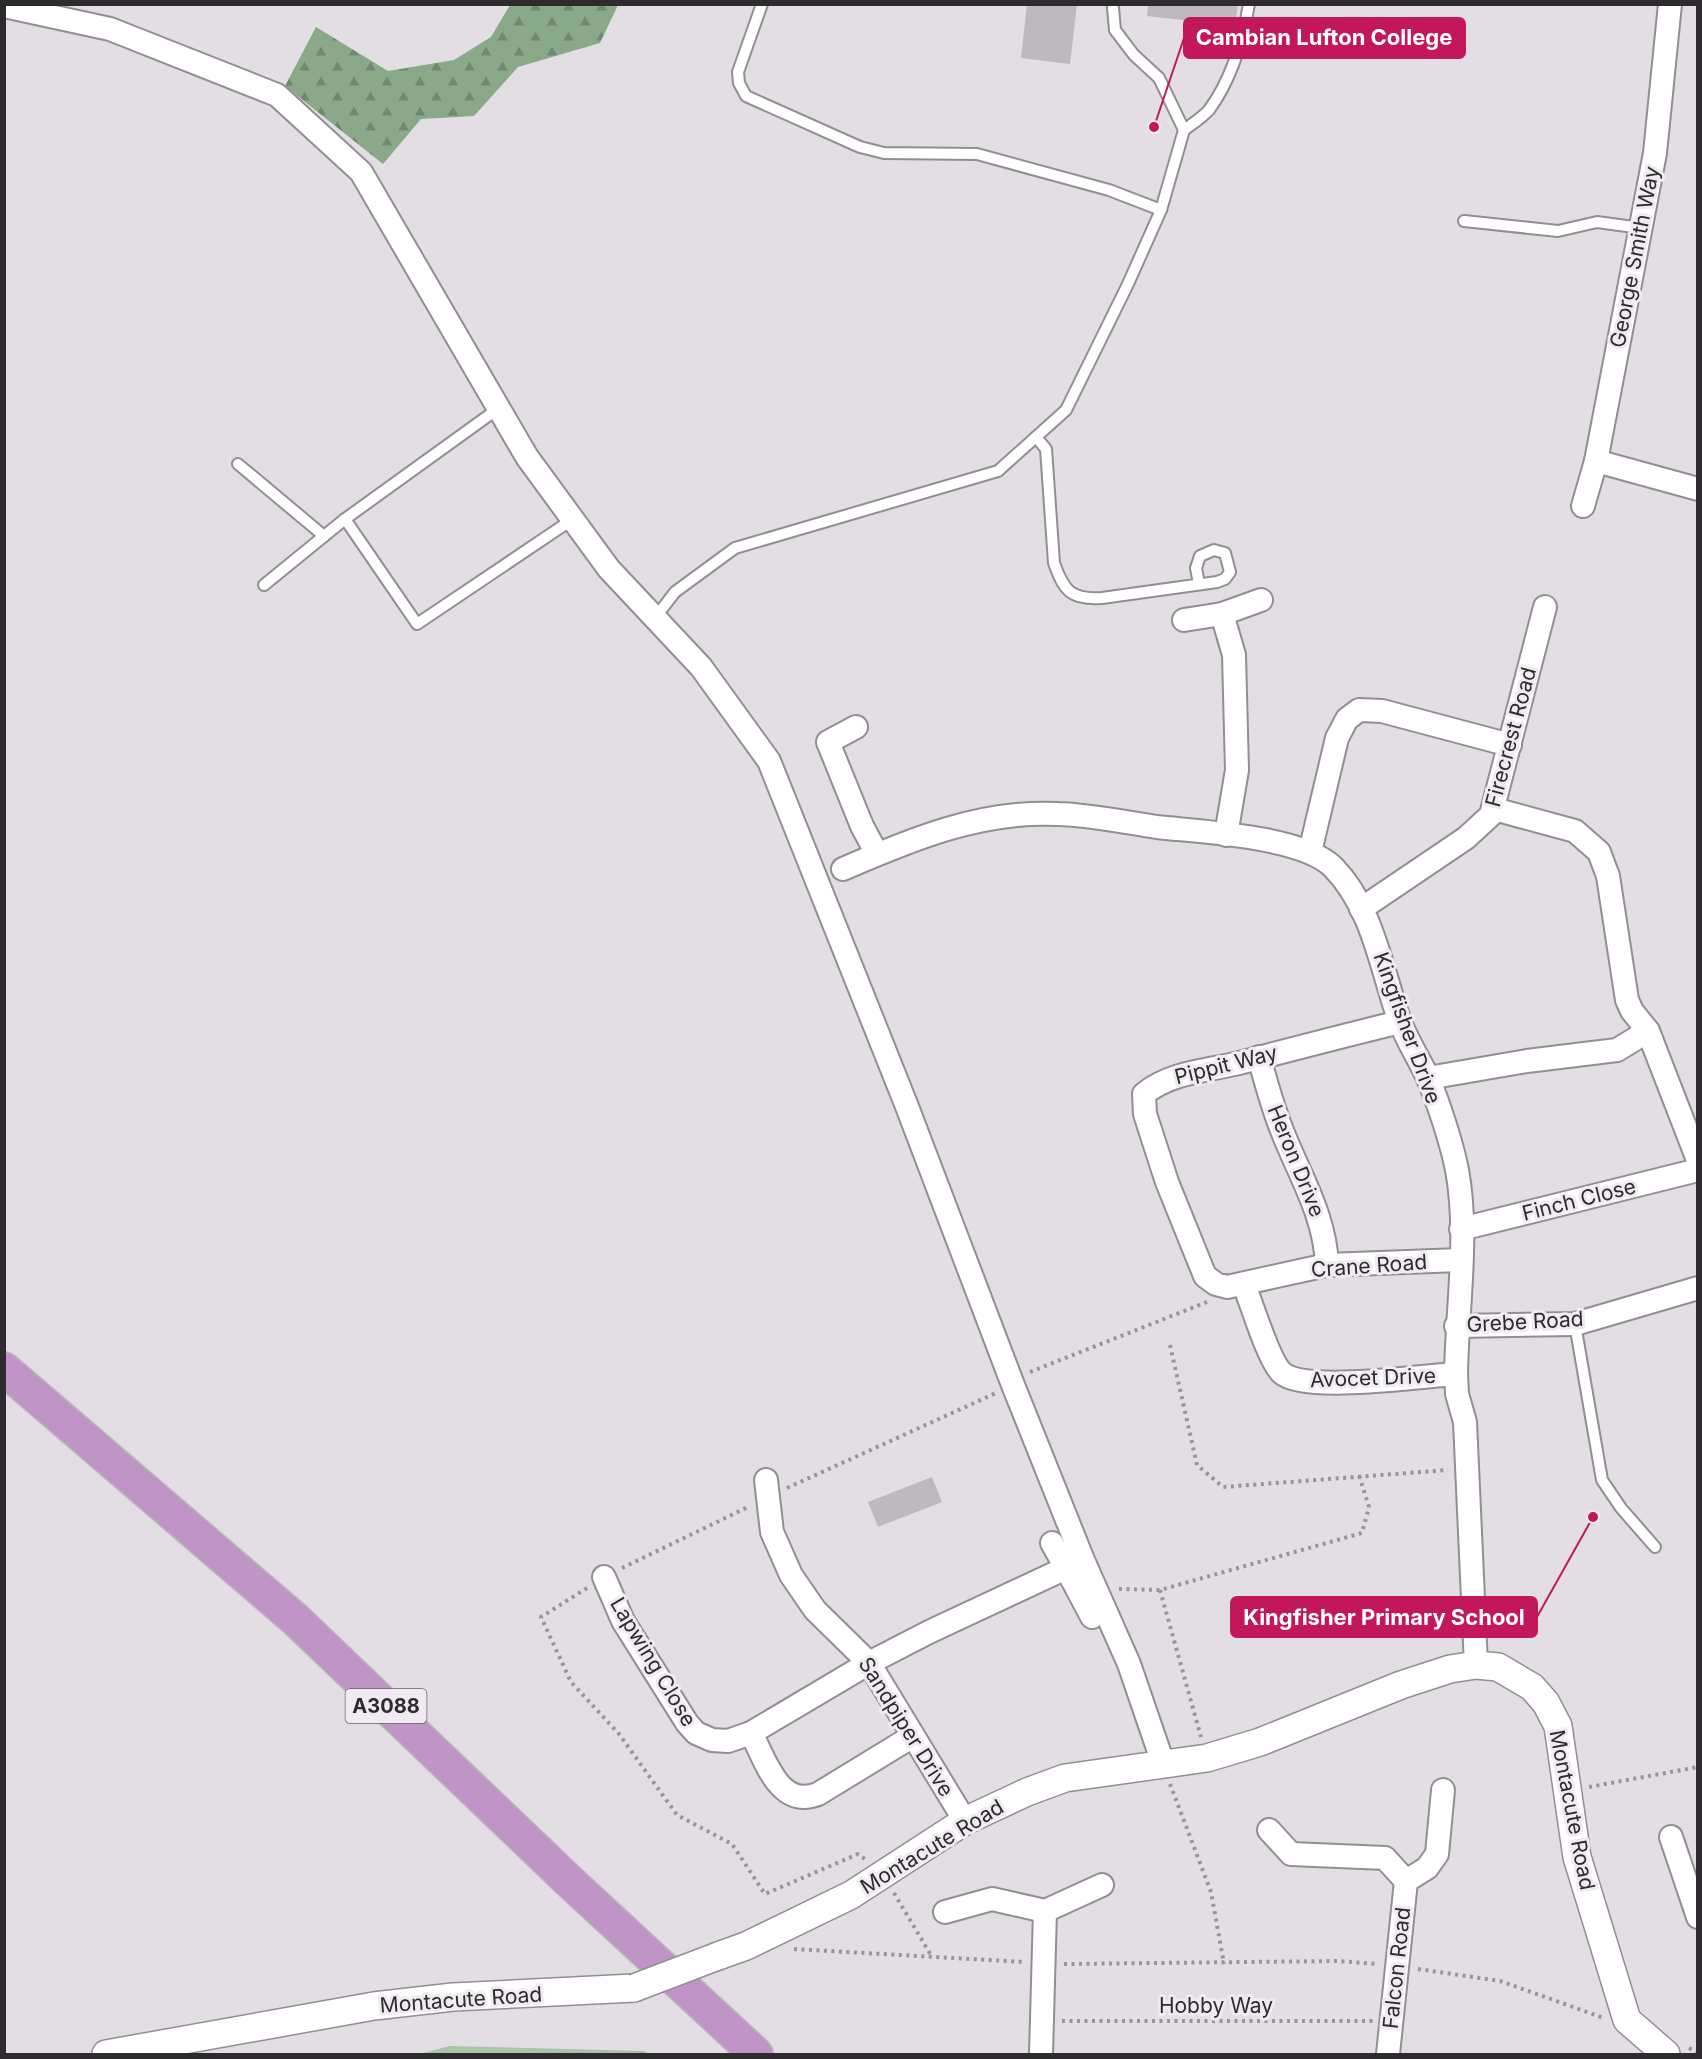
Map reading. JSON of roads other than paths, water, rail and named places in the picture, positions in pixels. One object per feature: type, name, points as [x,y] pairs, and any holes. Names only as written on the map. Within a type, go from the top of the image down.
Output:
[{"type":"highway","name":"A3088","points":[[4,1369],[295,1619],[569,1881],[756,2055]]},
{"type":"street","name":"George Smith Way","points":[[1584,506],[1596,461],[1655,153],[1670,4]]},
{"type":"street","points":[[4,6],[110,29],[277,95],[361,172],[527,457],[609,569],[701,668],[769,761],[906,1104],[1012,1382],[1098,1597],[1129,1665],[1164,1766]]},
{"type":"street","points":[[1596,461],[1698,489]]},
{"type":"street","points":[[1184,620],[1222,614],[1261,600]]},
{"type":"street","name":"Firecrest Road","points":[[1360,909],[1466,838],[1486,821],[1494,808],[1545,607]]},
{"type":"street","points":[[1222,614],[1234,655],[1237,758],[1226,836]]},
{"type":"street","points":[[1310,852],[1337,738],[1347,719],[1359,710],[1382,711],[1510,745]]},
{"type":"street","points":[[856,727],[828,742],[862,826],[877,854]]},
{"type":"street","points":[[1494,808],[1566,827],[1583,836],[1599,852],[1608,876],[1627,1000],[1632,1011],[1648,1032],[1698,1160]]},
{"type":"street","name":"Kingfisher Drive","points":[[843,869],[877,854],[958,825],[1005,815],[1059,814],[1270,841],[1310,852],[1333,867],[1350,890],[1372,931],[1400,1022],[1428,1078],[1457,1169],[1461,1229],[1455,1374],[1457,1394],[1465,1422],[1476,1665]]},
{"type":"street","name":"Pippit Way","points":[[1235,1286],[1216,1284],[1205,1276],[1167,1182],[1145,1114],[1144,1094],[1154,1085],[1179,1075],[1400,1022]]},
{"type":"street","points":[[1428,1078],[1527,1060],[1617,1050],[1648,1032]]},
{"type":"street","name":"Heron Drive","points":[[1259,1057],[1283,1133],[1317,1209],[1325,1236],[1327,1265]]},
{"type":"street","name":"Finch Close","points":[[1461,1229],[1698,1170]]},
{"type":"street","name":"Crane Road","points":[[1235,1286],[1327,1265],[1460,1260]]},
{"type":"street","name":"Avocet Drive","points":[[1235,1286],[1273,1361],[1281,1372],[1293,1380],[1314,1383],[1351,1382],[1455,1374]]},
{"type":"street","name":"Grebe Road","points":[[1456,1326],[1575,1324],[1698,1288]]},
{"type":"street","name":"Sandpiper Drive","points":[[767,1489],[772,1532],[790,1575],[815,1610],[869,1663],[965,1821]]},
{"type":"street","points":[[1052,1543],[1085,1602],[1109,1657]]},
{"type":"street","name":"Lapwing Close","points":[[604,1577],[623,1621],[687,1723],[696,1733],[712,1740],[729,1741],[751,1733],[869,1663],[929,1632],[1066,1568]]},
{"type":"street","name":"Montacute Road","points":[[106,2055],[374,2006],[453,1997],[634,1988],[746,1946],[840,1900],[965,1821],[1027,1792],[1065,1778],[1164,1766],[1207,1758],[1260,1742],[1401,1684],[1450,1669],[1476,1665],[1498,1667],[1532,1687],[1546,1702],[1558,1726],[1577,1857],[1627,2020],[1666,2055]]},
{"type":"street","points":[[751,1733],[783,1792],[807,1799],[913,1736]]},
{"type":"street","name":"Falcon Road","points":[[1406,1881],[1427,1868],[1437,1854],[1443,1790]]},
{"type":"street","name":"Falcon Road","points":[[1269,1830],[1291,1854],[1385,1858],[1406,1881],[1388,2055]]},
{"type":"street","points":[[1671,1837],[1698,1917]]},
{"type":"street","points":[[945,1912],[992,1899],[1045,1911],[1102,1885]]},
{"type":"street","points":[[1041,2055],[1045,1911]]},
{"type":"lane","points":[[762,4],[738,72],[739,82],[746,96],[860,147],[884,153],[977,154],[1109,190],[1161,210]]},
{"type":"lane","points":[[655,618],[675,592],[735,548],[998,471],[1066,410],[1128,284],[1161,210],[1184,130],[1209,111],[1235,60],[1244,37],[1249,4]]},
{"type":"lane","points":[[1113,8],[1115,30],[1134,55],[1159,78],[1184,130]]},
{"type":"lane","points":[[1464,222],[1558,231],[1598,222],[1641,228]]},
{"type":"lane","points":[[264,585],[345,519],[499,408]]},
{"type":"lane","points":[[1036,436],[1046,449],[1054,563],[1060,581],[1071,594],[1084,599],[1102,598],[1199,584]]},
{"type":"lane","points":[[238,464],[324,536]]},
{"type":"lane","points":[[345,519],[417,624],[573,519]]},
{"type":"lane","points":[[1575,1324],[1602,1480],[1621,1508],[1655,1547]]},
{"type":"place","name":"Cambian Lufton College","points":[[1154,127]]},
{"type":"place","name":"Kingfisher Primary School","points":[[1593,1517]]}]
